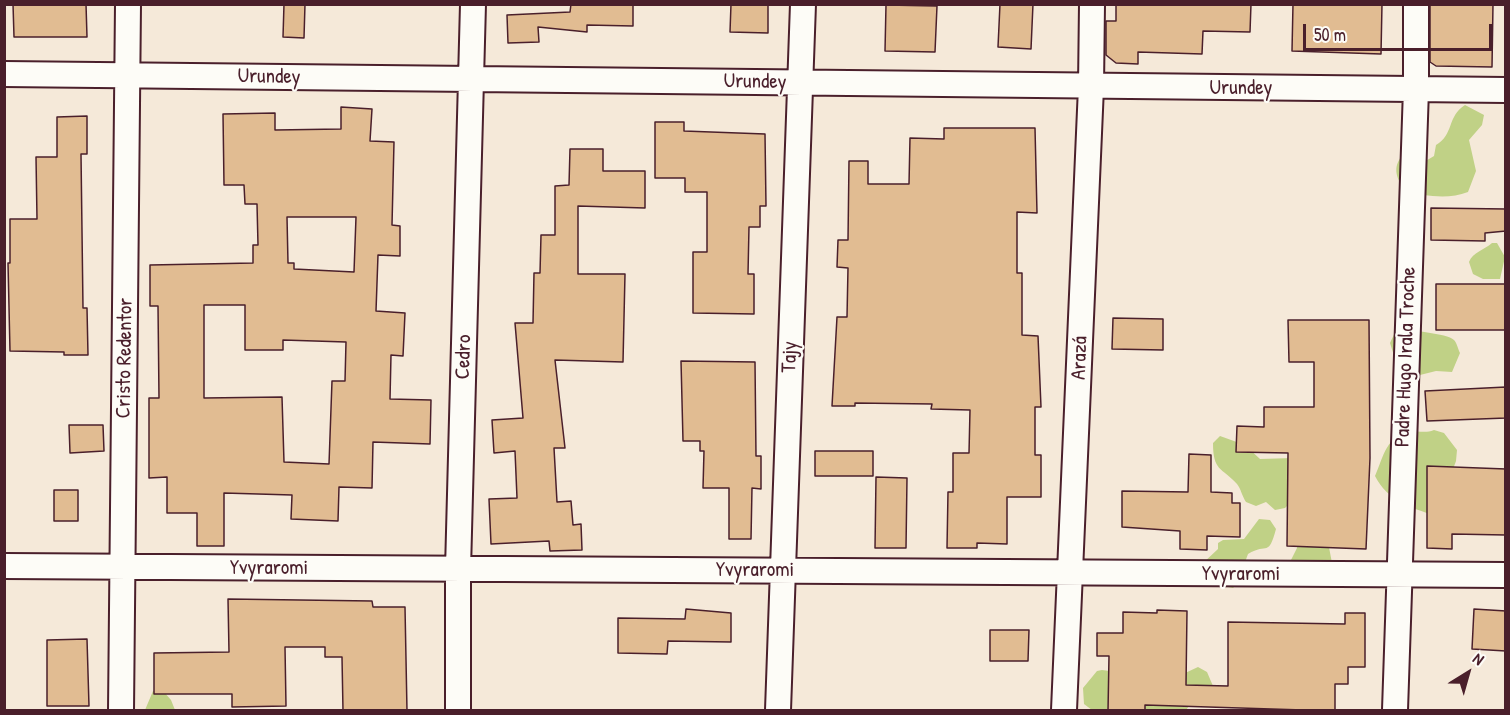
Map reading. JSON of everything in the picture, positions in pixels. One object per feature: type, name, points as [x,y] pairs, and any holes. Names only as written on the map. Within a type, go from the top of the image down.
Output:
[{"type":"street","name":"Cristo Redentor","points":[[121,711],[128,4]]},
{"type":"street","name":"Cedro","points":[[458,711],[458,569],[473,4]]},
{"type":"street","name":"Tajy","points":[[778,711],[803,4]]},
{"type":"street","name":"Arazá","points":[[1064,711],[1091,87],[1092,4]]},
{"type":"street","name":"Padre Hugo Irala Troche","points":[[1395,711],[1416,89],[1416,4]]},
{"type":"street","name":"Urundey","points":[[4,74],[1506,90]]},
{"type":"street","name":"Yvyraromi","points":[[4,566],[1506,575]]},
{"type":"green space","points":[[1465,105],[1484,115],[1482,125],[1469,140],[1476,171],[1468,192],[1445,197],[1405,191],[1396,171],[1401,157],[1405,152],[1424,162],[1434,156],[1436,145],[1446,136],[1455,114]]},
{"type":"green space","points":[[1492,243],[1497,243],[1505,257],[1500,279],[1483,279],[1473,274],[1469,262],[1476,253]]},
{"type":"green space","points":[[1397,328],[1436,334],[1454,340],[1460,353],[1452,372],[1436,371],[1420,375],[1397,365],[1390,343]]},
{"type":"green space","points":[[1434,430],[1444,433],[1457,450],[1456,461],[1436,516],[1400,502],[1386,492],[1375,476],[1387,448],[1396,437],[1411,432]]},
{"type":"green space","points":[[1220,436],[1245,445],[1260,459],[1293,458],[1293,500],[1285,508],[1275,510],[1266,502],[1256,506],[1246,502],[1237,484],[1219,468],[1214,459],[1213,443]]},
{"type":"green space","points":[[1259,519],[1270,520],[1276,529],[1271,543],[1266,548],[1248,554],[1237,584],[1233,588],[1218,585],[1202,564],[1218,549],[1218,543],[1223,540],[1244,539]]},
{"type":"green space","points":[[1297,542],[1328,542],[1332,563],[1287,568],[1297,548]]},
{"type":"green space","points":[[1198,667],[1207,672],[1213,686],[1193,701],[1186,710],[1134,710],[1183,674]]},
{"type":"green space","points":[[1097,671],[1117,672],[1111,710],[1092,710],[1084,704],[1083,688]]},
{"type":"green space","points":[[153,691],[164,692],[171,700],[175,710],[145,710]]},
{"type":"building","points":[[13,4],[86,4],[87,37],[14,37]]},
{"type":"building","points":[[284,4],[305,4],[304,38],[283,37]]},
{"type":"building","points":[[571,4],[633,4],[633,26],[587,25],[587,32],[538,27],[539,42],[508,43],[507,15],[570,12]]},
{"type":"building","points":[[731,4],[768,4],[768,33],[730,32]]},
{"type":"building","points":[[1000,4],[1033,4],[1031,49],[998,47]]},
{"type":"building","points":[[1116,4],[1251,4],[1250,32],[1203,31],[1202,54],[1138,52],[1138,64],[1116,63],[1106,55],[1106,21],[1116,21]]},
{"type":"building","points":[[1293,4],[1382,4],[1381,54],[1292,51]]},
{"type":"building","points":[[1430,4],[1493,4],[1492,67],[1436,66],[1430,62]]},
{"type":"building","points":[[886,5],[937,6],[935,52],[885,51]]},
{"type":"building","points":[[341,107],[372,109],[370,141],[394,142],[392,225],[400,226],[400,256],[378,255],[376,311],[405,313],[403,356],[391,355],[390,399],[431,400],[430,444],[373,442],[372,488],[339,487],[338,521],[291,519],[292,495],[224,493],[224,546],[197,546],[197,513],[167,513],[167,477],[149,478],[149,398],[159,398],[158,306],[150,306],[150,265],[253,263],[253,245],[258,245],[257,204],[245,204],[244,185],[224,185],[223,114],[275,113],[275,130],[341,129]],"holes":[[[287,217],[356,217],[354,272],[294,269],[294,263],[288,263]],[[204,305],[245,305],[245,350],[283,350],[283,340],[346,342],[345,381],[332,381],[329,464],[284,462],[282,397],[204,398]]]},
{"type":"building","points":[[87,116],[87,154],[81,154],[83,308],[87,308],[88,355],[10,351],[8,263],[10,263],[10,219],[37,219],[36,157],[57,157],[57,117]]},
{"type":"building","points":[[655,122],[684,122],[684,131],[765,134],[766,206],[760,206],[760,227],[749,227],[748,274],[754,274],[754,314],[693,313],[693,252],[707,252],[707,192],[685,192],[685,178],[655,178]]},
{"type":"building","points":[[944,128],[1035,128],[1037,213],[1017,212],[1017,273],[1022,273],[1022,335],[1038,336],[1041,407],[1035,407],[1035,455],[1041,455],[1041,497],[1007,497],[1007,544],[977,543],[977,548],[947,548],[948,492],[953,492],[953,453],[969,453],[970,410],[931,409],[932,404],[855,403],[855,406],[832,406],[837,317],[847,317],[848,268],[837,267],[838,240],[848,240],[849,161],[868,161],[868,184],[909,184],[910,138],[944,139]]},
{"type":"building","points":[[570,149],[603,149],[603,171],[645,171],[645,208],[578,206],[578,274],[625,274],[623,362],[555,360],[565,448],[554,448],[557,502],[571,501],[573,525],[581,524],[582,550],[550,551],[549,541],[491,544],[489,499],[517,498],[515,451],[494,453],[492,420],[523,418],[515,323],[533,323],[534,273],[540,273],[541,235],[555,235],[555,186],[569,185]]},
{"type":"building","points":[[1431,208],[1506,209],[1506,231],[1485,233],[1485,241],[1431,240]]},
{"type":"building","points":[[1436,284],[1506,284],[1506,330],[1436,330]]},
{"type":"building","points":[[1113,318],[1163,319],[1163,350],[1112,349]]},
{"type":"building","points":[[1288,320],[1369,320],[1370,458],[1366,549],[1287,546],[1288,453],[1236,452],[1237,426],[1264,427],[1264,407],[1314,407],[1314,362],[1289,362]]},
{"type":"building","points":[[681,361],[755,362],[756,456],[761,456],[761,489],[752,488],[751,539],[729,539],[729,488],[703,488],[704,451],[700,451],[700,441],[683,441]]},
{"type":"building","points":[[1506,387],[1506,418],[1427,421],[1425,391]]},
{"type":"building","points":[[69,425],[103,425],[104,451],[70,453]]},
{"type":"building","points":[[815,451],[873,451],[873,476],[815,476]]},
{"type":"building","points":[[1189,454],[1211,455],[1211,492],[1232,493],[1232,503],[1240,503],[1240,537],[1207,536],[1207,550],[1180,549],[1180,531],[1122,527],[1122,491],[1188,492]]},
{"type":"building","points":[[1427,466],[1506,469],[1506,535],[1452,534],[1452,549],[1427,548]]},
{"type":"building","points":[[876,477],[907,478],[906,548],[875,548]]},
{"type":"building","points":[[54,490],[78,490],[78,521],[54,521]]},
{"type":"building","points":[[228,599],[372,601],[373,607],[405,607],[407,711],[343,711],[342,657],[325,657],[325,647],[285,647],[286,706],[232,707],[232,694],[154,694],[154,653],[229,652]]},
{"type":"building","points":[[686,609],[731,613],[731,642],[668,641],[667,654],[618,653],[618,618],[685,619]]},
{"type":"building","points":[[1474,609],[1506,611],[1506,651],[1472,649]]},
{"type":"building","points":[[1157,610],[1187,611],[1186,685],[1228,686],[1228,622],[1345,624],[1345,613],[1365,613],[1365,667],[1348,667],[1348,684],[1335,684],[1335,711],[1145,705],[1145,711],[1108,711],[1109,656],[1097,656],[1097,633],[1123,633],[1123,612],[1157,613]]},
{"type":"building","points":[[990,630],[1029,630],[1028,661],[990,661]]},
{"type":"building","points":[[87,639],[89,706],[47,706],[47,640]]}]
